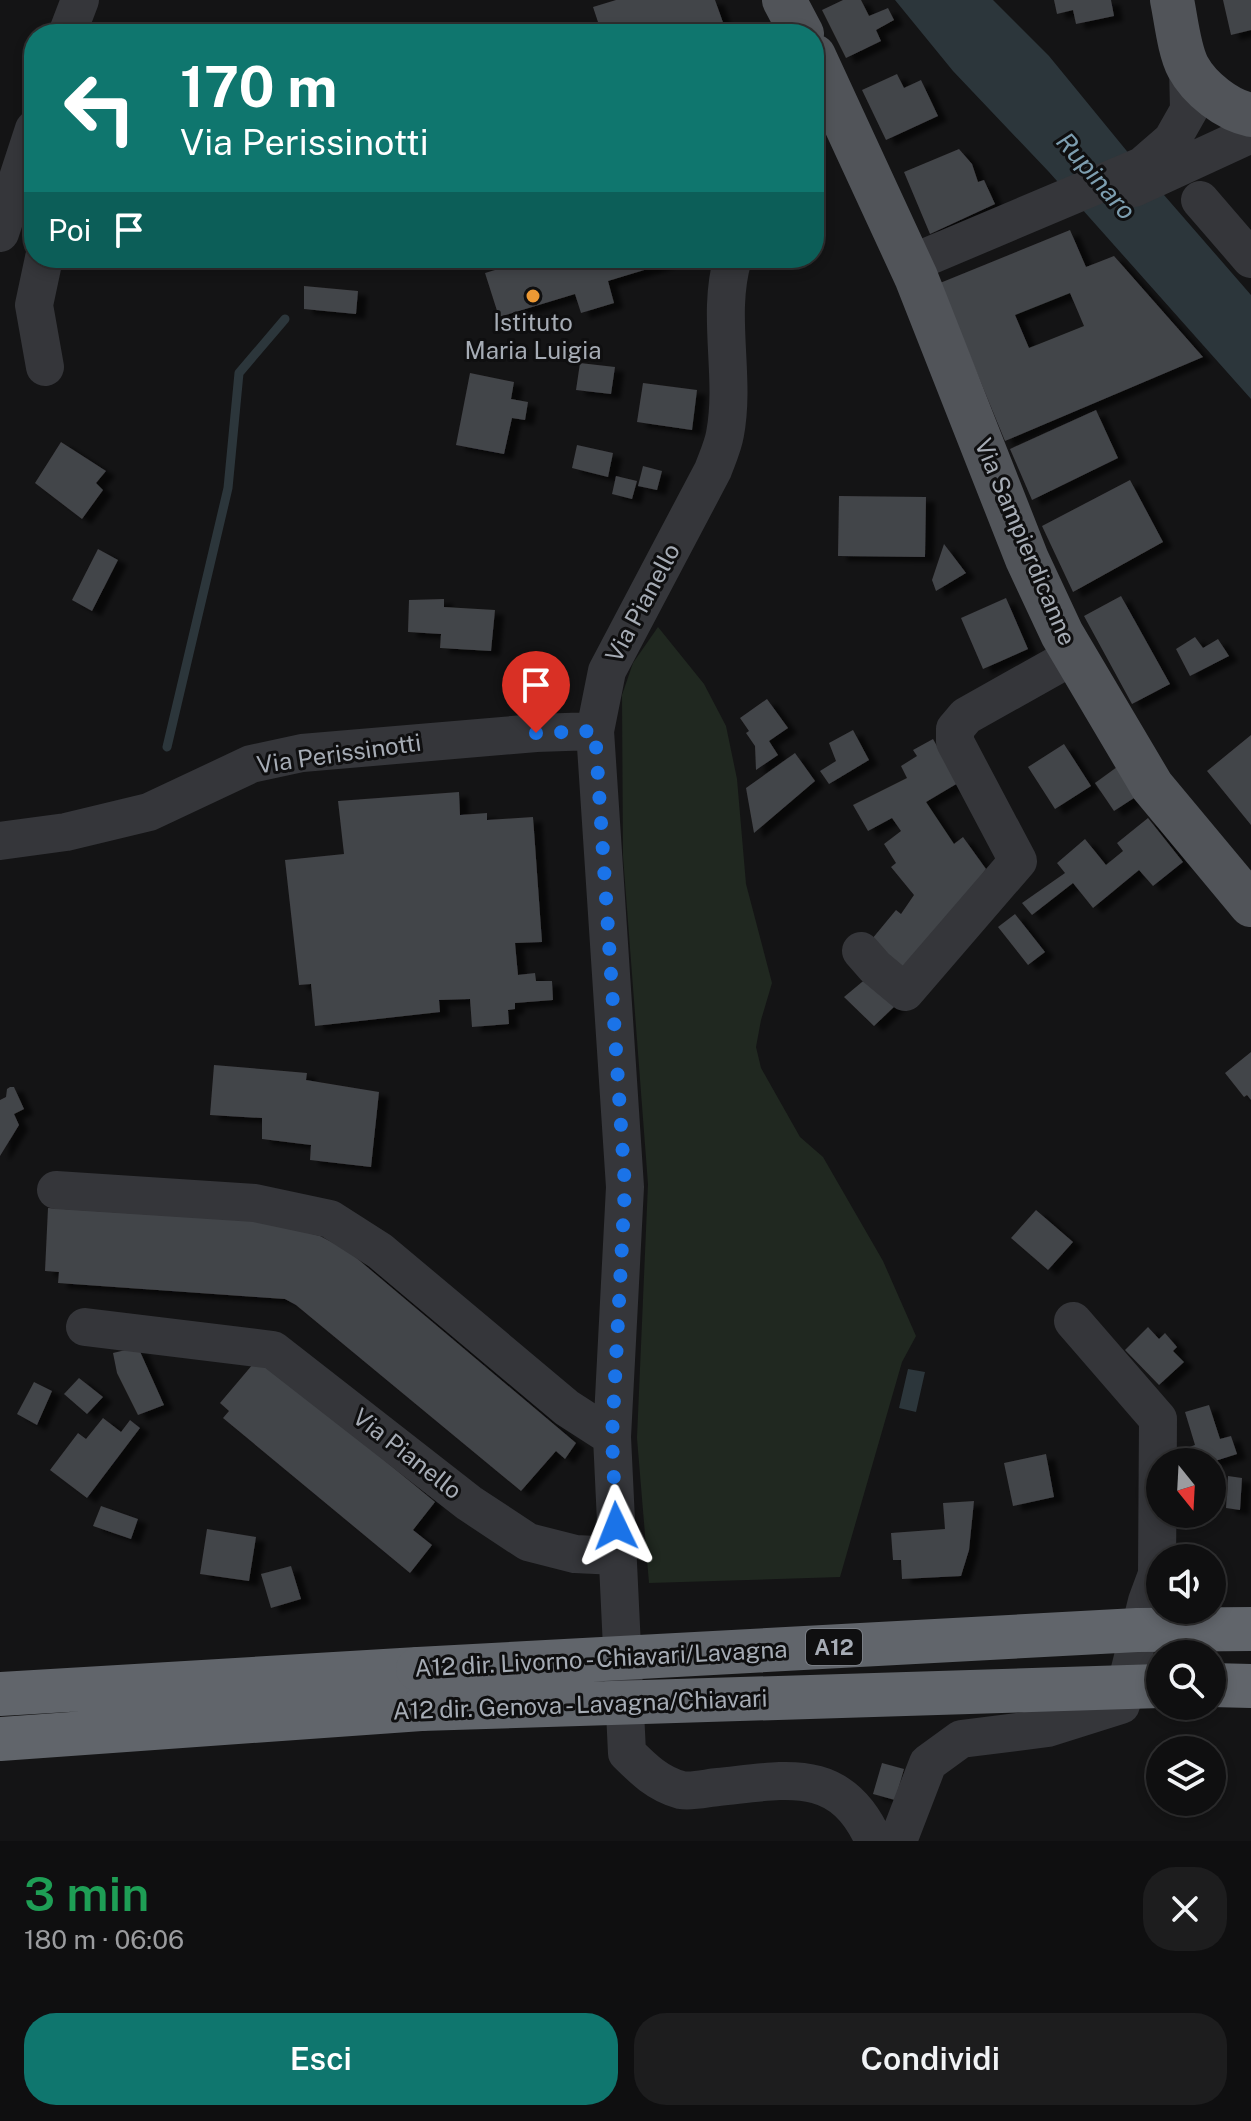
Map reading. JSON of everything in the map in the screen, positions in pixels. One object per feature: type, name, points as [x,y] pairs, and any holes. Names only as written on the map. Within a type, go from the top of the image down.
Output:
[{"type":"highway","name":"A12 dir. Livorno - Chiavari/Lavagna","points":[[0,1694],[419,1689],[1137,1630],[1251,1629]]},
{"type":"highway","points":[[1226,1685],[1251,1686]]},
{"type":"highway","name":"A12 dir. Genova - Lavagna/Chiavari","points":[[0,1739],[419,1689],[1146,1686]]},
{"type":"main road","points":[[784,0],[797,24]]},
{"type":"main road","points":[[1172,0],[1188,66],[1209,94],[1241,113],[1251,115]]},
{"type":"main road","name":"Via Sampierdicanne","points":[[824,97],[913,270],[1027,559],[1073,656],[1152,786],[1251,905]]},
{"type":"street","points":[[1148,173],[1189,110],[1188,66]]},
{"type":"street","points":[[913,270],[1251,134]]},
{"type":"street","points":[[0,233],[24,160]]},
{"type":"street","points":[[1200,200],[1251,259]]},
{"type":"street","points":[[42,268],[34,305],[45,367]]},
{"type":"street","name":"Via Pianello","points":[[85,1327],[273,1350],[469,1503],[528,1542],[575,1554],[617,1556],[612,1437],[625,1187],[595,731],[607,671],[713,470],[725,435],[728,391],[726,304],[730,268]]},
{"type":"street","points":[[861,951],[905,992],[1018,861],[955,742],[955,729],[966,716],[1073,656]]},
{"type":"street","name":"Via Perissinotti","points":[[0,841],[66,832],[149,812],[251,764],[302,753],[536,733],[595,731]]},
{"type":"street","points":[[56,1190],[255,1203],[330,1219],[380,1251],[567,1408],[612,1437]]},
{"type":"street","points":[[898,1841],[928,1763],[961,1739],[1048,1728],[1121,1705],[1147,1601],[1157,1574],[1158,1419],[1073,1321]]},
{"type":"street","points":[[617,1556],[627,1753],[654,1779],[684,1791],[788,1779],[809,1781],[837,1793],[859,1813],[874,1841]]},
{"type":"shaded area","points":[[205,23],[344,24],[205,24]]},
{"type":"shaded area","points":[[658,627],[704,684],[726,726],[737,779],[746,884],[772,983],[756,1047],[761,1068],[800,1137],[823,1157],[883,1261],[916,1336],[902,1362],[840,1577],[649,1583],[637,1438],[648,1184],[623,856],[622,695],[633,663]]},
{"type":"water","name":"Rupinaro","points":[[895,0],[993,0],[1049,56],[1251,295],[1251,399],[1049,172],[953,71]]},
{"type":"water","points":[[908,1369],[925,1372],[916,1412],[899,1408]]},
{"type":"building","points":[[616,0],[715,0],[724,24],[599,24],[593,7]]},
{"type":"building","points":[[843,0],[861,0],[869,16],[888,8],[894,20],[876,30],[881,41],[846,58],[822,10]]},
{"type":"building","points":[[1054,0],[1111,0],[1114,16],[1076,24],[1073,10],[1057,14]]},
{"type":"building","points":[[1223,0],[1251,0],[1251,30],[1231,35]]},
{"type":"building","points":[[897,74],[904,88],[921,80],[938,116],[886,140],[862,90]]},
{"type":"building","points":[[959,149],[972,164],[978,182],[984,180],[995,204],[930,234],[904,172]]},
{"type":"building","points":[[1070,230],[1086,267],[1114,256],[1203,357],[1005,441],[940,283]],"holes":[[[1070,293],[1084,326],[1029,348],[1015,315]]]},
{"type":"building","points":[[502,268],[651,268],[608,281],[614,303],[581,313],[575,294],[499,317],[485,273]]},
{"type":"building","points":[[304,286],[358,291],[356,314],[304,309]]},
{"type":"building","points":[[580,363],[615,367],[611,394],[576,390]]},
{"type":"building","points":[[470,373],[514,382],[511,399],[528,402],[525,420],[512,418],[504,454],[456,445]]},
{"type":"building","points":[[643,383],[697,390],[692,430],[637,422]]},
{"type":"building","points":[[1096,410],[1118,458],[1032,500],[1010,449]]},
{"type":"building","points":[[61,442],[106,471],[96,483],[103,490],[82,519],[35,483]]},
{"type":"building","points":[[577,445],[613,453],[608,477],[572,468]]},
{"type":"building","points":[[643,466],[662,471],[657,490],[638,486]]},
{"type":"building","points":[[616,476],[637,481],[632,499],[612,494]]},
{"type":"building","points":[[1130,480],[1163,542],[1073,592],[1042,526]]},
{"type":"building","points":[[839,496],[926,497],[925,557],[838,556]]},
{"type":"building","points":[[944,544],[966,573],[936,591],[932,580]]},
{"type":"building","points":[[98,549],[118,560],[92,611],[72,600]]},
{"type":"building","points":[[1121,596],[1170,684],[1132,704],[1084,616]]},
{"type":"building","points":[[1006,598],[1028,649],[983,669],[961,618]]},
{"type":"building","points":[[444,599],[444,607],[495,610],[491,651],[440,648],[441,634],[408,632],[409,600]]},
{"type":"building","points":[[1195,637],[1203,648],[1218,639],[1229,656],[1190,676],[1176,649]]},
{"type":"building","points":[[767,699],[788,728],[769,741],[778,755],[756,770],[755,746],[740,718]]},
{"type":"building","points":[[853,730],[869,760],[829,784],[820,771],[836,761],[829,743]]},
{"type":"building","points":[[1251,735],[1251,825],[1207,771]]},
{"type":"building","points":[[933,739],[958,783],[926,802],[954,844],[963,837],[986,869],[908,977],[867,945],[896,910],[901,914],[914,895],[891,867],[896,863],[884,844],[901,831],[892,818],[868,831],[853,805],[907,778],[901,766],[917,756],[913,750]]},
{"type":"building","points":[[1064,744],[1091,786],[1055,809],[1028,767]]},
{"type":"building","points":[[795,753],[815,781],[754,833],[746,788]]},
{"type":"building","points":[[1117,767],[1137,796],[1114,811],[1095,783]]},
{"type":"building","points":[[459,792],[460,815],[487,813],[487,820],[533,817],[542,942],[515,943],[518,975],[535,973],[536,981],[552,981],[553,1000],[515,1003],[515,1009],[508,1010],[509,1024],[472,1027],[470,999],[439,1000],[440,1012],[315,1026],[311,984],[299,985],[285,860],[344,854],[338,801]]},
{"type":"building","points":[[1148,818],[1183,862],[1153,886],[1139,870],[1093,908],[1073,883],[1032,915],[1022,903],[1065,873],[1057,863],[1085,839],[1106,865],[1123,851],[1117,843]]},
{"type":"building","points":[[1015,914],[1045,952],[1028,965],[998,927]]},
{"type":"building","points":[[868,977],[897,1004],[874,1026],[844,997]]},
{"type":"building","points":[[1251,1052],[1251,1100],[1247,1095],[1244,1097],[1225,1073]]},
{"type":"building","points":[[214,1065],[307,1073],[306,1080],[379,1092],[371,1167],[310,1160],[311,1145],[262,1139],[262,1118],[210,1115]]},
{"type":"building","points":[[10,1087],[14,1087],[24,1109],[14,1114],[19,1125],[0,1156],[0,1100],[6,1097]]},
{"type":"building","points":[[48,1208],[266,1222],[320,1236],[347,1250],[576,1443],[565,1459],[556,1451],[521,1491],[285,1299],[58,1283],[59,1272],[45,1271]]},
{"type":"building","points":[[1036,1210],[1073,1242],[1048,1270],[1011,1238]]},
{"type":"building","points":[[1148,1327],[1159,1339],[1165,1333],[1177,1347],[1173,1351],[1184,1362],[1159,1385],[1125,1350]]},
{"type":"building","points":[[138,1347],[164,1405],[138,1415],[117,1373],[113,1353]]},
{"type":"building","points":[[259,1357],[435,1502],[413,1530],[432,1545],[410,1573],[223,1418],[229,1411],[220,1403]]},
{"type":"building","points":[[79,1378],[103,1397],[87,1414],[64,1394]]},
{"type":"building","points":[[34,1382],[52,1391],[37,1425],[17,1414]]},
{"type":"building","points":[[1209,1405],[1220,1439],[1231,1436],[1237,1454],[1226,1458],[1226,1448],[1187,1448],[1195,1445],[1185,1412]]},
{"type":"building","points":[[103,1418],[121,1432],[130,1420],[140,1428],[87,1498],[50,1470],[78,1433],[86,1439]]},
{"type":"building","points":[[1046,1454],[1054,1497],[1013,1506],[1004,1463]]},
{"type":"building","points":[[1228,1476],[1242,1478],[1240,1510],[1226,1508]]},
{"type":"building","points":[[974,1501],[969,1550],[961,1576],[902,1579],[901,1560],[893,1560],[891,1533],[945,1529],[943,1503]]},
{"type":"building","points":[[101,1506],[138,1519],[131,1539],[93,1526]]},
{"type":"building","points":[[207,1529],[256,1537],[249,1581],[200,1574]]},
{"type":"building","points":[[291,1566],[301,1599],[271,1608],[261,1574]]},
{"type":"building","points":[[882,1763],[904,1769],[895,1800],[873,1794]]},
{"type":"waterway","points":[[167,747],[228,488],[239,373],[285,319]]},
{"type":"place","name":"Istituto Maria Luigia","points":[[533,296]]},
{"type":"route","points":[[536,733],[595,731],[625,1187],[612,1437],[616,1526]]}]
